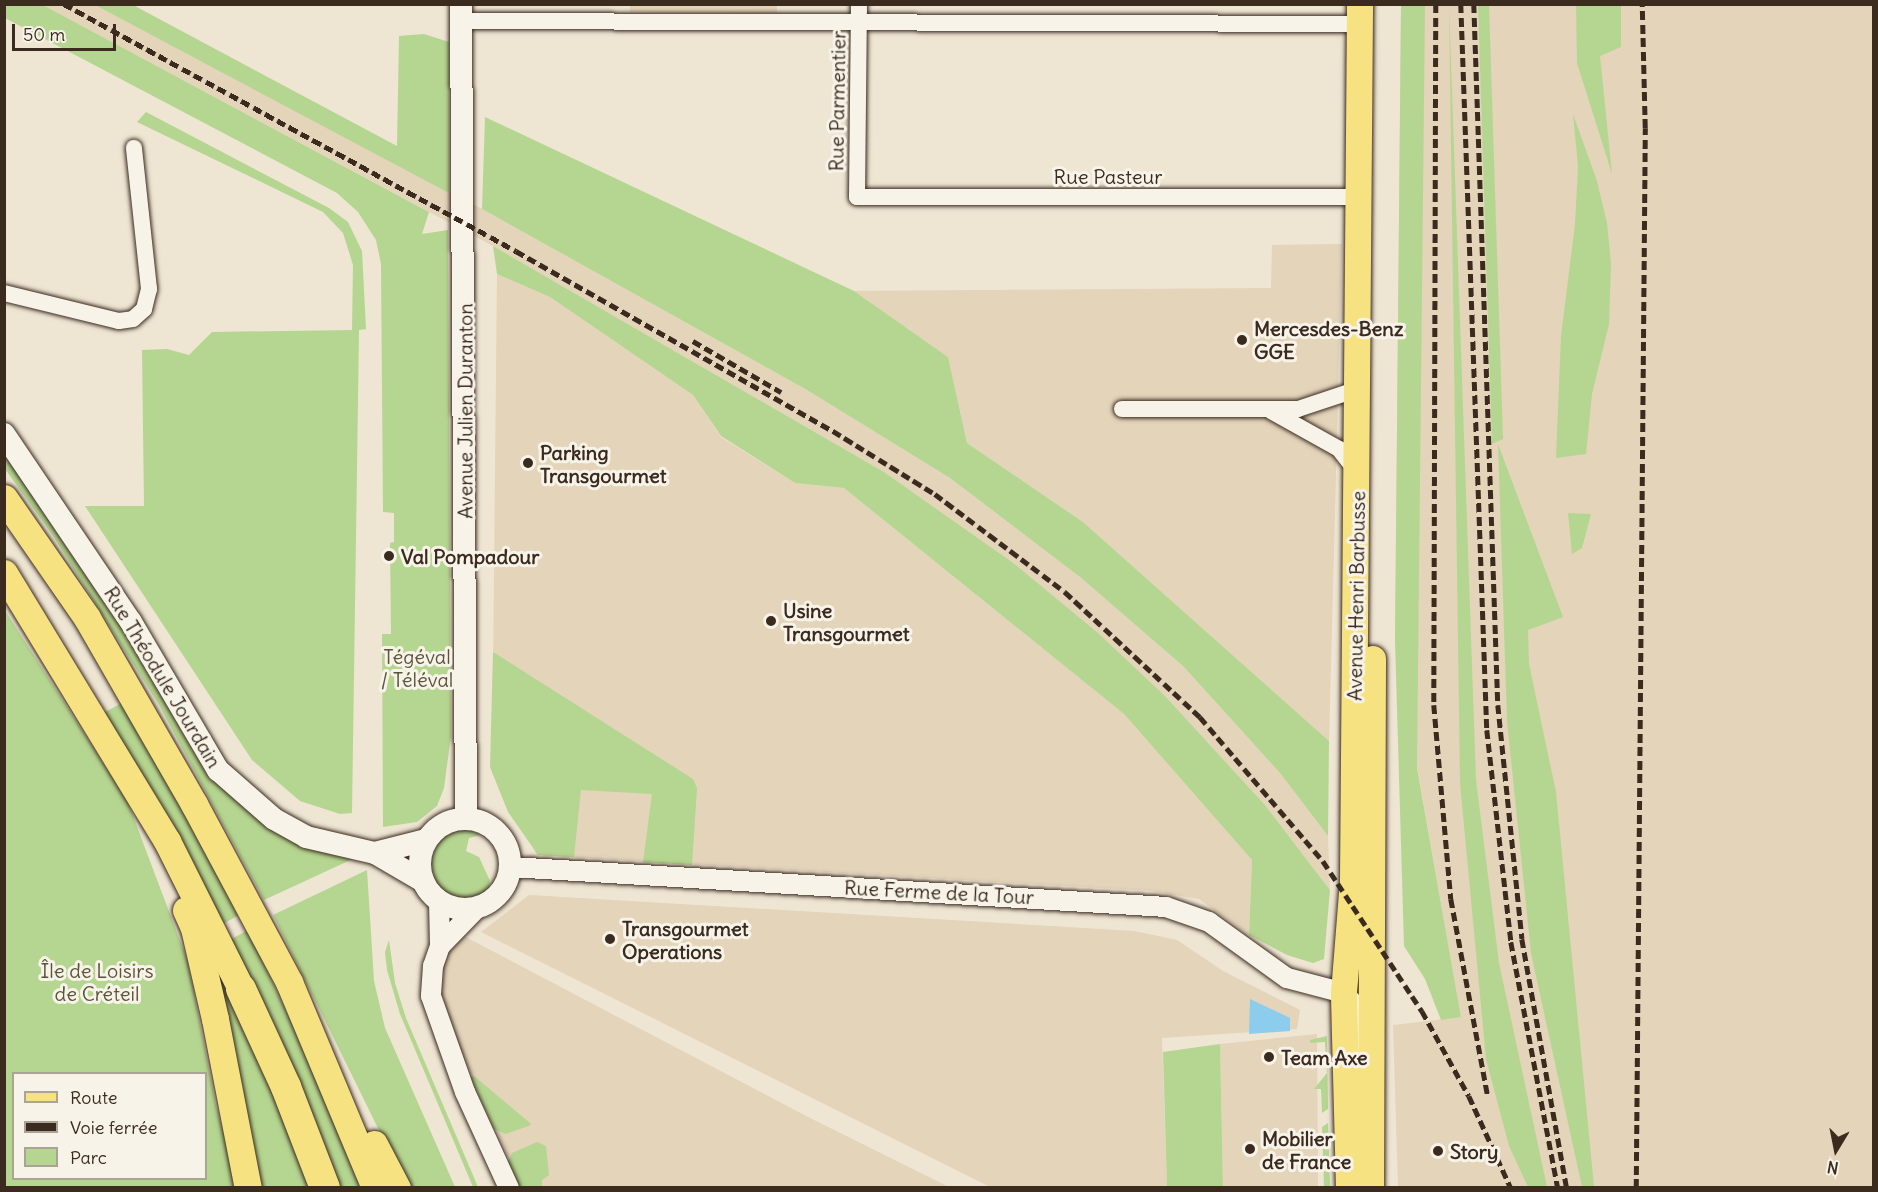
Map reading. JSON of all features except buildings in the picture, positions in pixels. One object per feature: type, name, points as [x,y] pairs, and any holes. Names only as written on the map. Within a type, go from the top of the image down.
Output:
[{"type":"highway","points":[[4,498],[87,618],[137,702],[289,982],[321,1052],[325,1070],[375,1188]]},
{"type":"highway","points":[[4,573],[147,809],[241,989],[286,1087],[325,1188]]},
{"type":"highway","points":[[147,809],[156,842],[194,928],[248,1188]]},
{"type":"highway","points":[[321,1052],[334,1065],[398,1188]]},
{"type":"main road","name":"Avenue Henri Barbusse","points":[[1349,1188],[1344,993],[1353,882],[1360,197],[1365,11]]},
{"type":"main road","name":"Avenue Henri Barbusse","points":[[1365,11],[1371,1188]]},
{"type":"main road","name":"Avenue Julien Duranton","points":[[461,13],[466,818]]},
{"type":"main road","name":"Rue Théodule Jourdain","points":[[4,434],[131,622],[218,770],[274,819],[306,837],[375,853],[423,881]]},
{"type":"main road","points":[[466,818],[486,823],[498,832],[506,844],[511,867],[501,891],[477,908],[460,909],[439,901],[423,881],[420,860],[426,840],[443,824],[466,818]]},
{"type":"main road","name":"Rue Théodule Jourdain","points":[[375,853],[426,840]]},
{"type":"street","points":[[461,13],[1365,11]]},
{"type":"street","name":"Rue Parmentier","points":[[857,197],[859,13]]},
{"type":"street","points":[[4,293],[119,321],[133,319],[144,309],[149,289],[134,148]]},
{"type":"street","name":"Rue Pasteur","points":[[857,197],[1360,197]]},
{"type":"street","points":[[1122,409],[1270,411],[1298,409],[1358,389]]},
{"type":"street","points":[[1270,411],[1339,449],[1358,472]]},
{"type":"street","name":"Rue Ferme de la Tour","points":[[511,867],[1166,907],[1209,922],[1287,978],[1344,993]]},
{"type":"street","points":[[439,901],[440,946],[431,982],[434,1009],[509,1188]]},
{"type":"street","points":[[440,946],[477,908]]},
{"type":"street","points":[[1344,993],[1357,1008],[1358,1047],[1371,1081]]},
{"type":"shaded area","points":[[43,5],[95,5],[482,209],[807,390],[950,478],[1080,577],[1183,666],[1280,773],[1328,836],[1330,890],[1265,805],[1166,697],[1012,562],[884,472],[493,246]]},
{"type":"shaded area","points":[[630,5],[777,5],[777,13],[630,12]]},
{"type":"shaded area","points":[[1401,5],[1873,5],[1873,1187],[1398,1187],[1393,1025],[1461,1017],[1395,641]]},
{"type":"shaded area","points":[[1342,244],[1329,741],[1083,522],[967,443],[948,357],[854,291],[1271,288],[1272,245]]},
{"type":"shaded area","points":[[497,274],[550,297],[693,395],[721,437],[795,483],[844,488],[1124,714],[1252,860],[1249,935],[1199,899],[1152,891],[537,855],[492,773]]},
{"type":"shaded area","points":[[529,895],[1134,931],[1177,940],[1223,971],[1300,1010],[1297,1029],[1162,1038],[1167,1187],[990,1187],[481,932]]},
{"type":"shaded area","points":[[458,933],[808,1117],[949,1187],[522,1187],[440,1004],[437,988],[444,959]]},
{"type":"shaded area","points":[[1317,1034],[1318,1187],[1223,1187],[1220,1044]]},
{"type":"green space","points":[[1425,4],[1417,768],[1461,1017],[1441,1020],[1425,979],[1404,946],[1395,641],[1401,5]]},
{"type":"green space","name":"Tégéval / Téléval","points":[[4,5],[43,5],[429,212],[422,234],[448,230],[451,736],[444,788],[437,806],[417,822],[383,827],[382,634],[391,634],[390,543],[394,542],[394,513],[383,512],[381,264],[376,240],[358,212],[337,193],[5,18]]},
{"type":"green space","points":[[95,5],[133,5],[397,146],[399,36],[424,34],[449,42],[449,193]]},
{"type":"green space","points":[[1449,5],[1476,780],[1499,963],[1547,1187],[1528,1187],[1509,1146],[1486,1059],[1460,783]]},
{"type":"green space","points":[[1478,5],[1489,5],[1503,439],[1492,444]]},
{"type":"green space","points":[[1576,5],[1621,5],[1621,47],[1600,56],[1612,174],[1577,63]]},
{"type":"green space","points":[[146,112],[329,208],[348,222],[362,251],[366,329],[359,330],[352,813],[340,814],[300,801],[252,760],[85,506],[144,506],[142,350],[167,349],[189,355],[212,332],[352,330],[353,265],[343,233],[323,212],[137,122]]},
{"type":"green space","points":[[1573,114],[1597,181],[1607,223],[1611,263],[1609,324],[1592,394],[1586,454],[1556,458],[1561,336],[1575,224],[1578,166]]},
{"type":"green space","points":[[485,117],[854,291],[948,357],[967,443],[1083,522],[1329,741],[1328,836],[1280,773],[1183,666],[1080,577],[950,478],[807,390],[482,209]]},
{"type":"green space","points":[[493,246],[884,472],[1012,562],[1098,633],[1166,697],[1265,805],[1330,890],[1324,959],[1313,963],[1287,955],[1249,935],[1252,860],[1124,714],[844,488],[795,483],[721,436],[693,395],[550,297],[497,274]]},
{"type":"green space","points":[[1498,444],[1563,617],[1528,630],[1529,664],[1556,792],[1594,1187],[1582,1187],[1531,953],[1507,721]]},
{"type":"green space","points":[[4,446],[114,611],[202,761],[357,857],[264,900],[159,705],[53,536],[5,469]]},
{"type":"green space","points":[[1568,513],[1591,514],[1582,548],[1572,554]]},
{"type":"green space","name":"Île de Loisirs de Créteil","points":[[4,609],[127,800],[188,962],[216,1106],[239,1187],[5,1187]]},
{"type":"green space","points":[[493,652],[693,779],[697,788],[692,865],[643,862],[652,794],[581,790],[574,857],[538,855],[508,812],[490,767]]},
{"type":"green space","points":[[124,702],[239,915],[221,925],[105,712]]},
{"type":"green space","points":[[467,829],[480,835],[469,838],[466,851],[479,857],[490,881],[488,892],[467,900],[445,894],[437,885],[430,863],[439,840],[449,833]]},
{"type":"green space","points":[[367,870],[374,981],[385,1028],[455,1187],[407,1187],[273,915]]},
{"type":"green space","points":[[248,930],[328,1100],[361,1187],[334,1187],[228,941]]},
{"type":"green space","points":[[389,940],[395,983],[406,1018],[478,1187],[473,1187],[400,1014],[387,970],[385,952]]},
{"type":"green space","points":[[214,948],[312,1187],[259,1187],[241,1120]]},
{"type":"green space","points":[[1327,1036],[1328,1109],[1322,1113],[1321,1089],[1314,1089],[1327,1073],[1325,1042],[1310,1043],[1310,1040]]},
{"type":"green space","points":[[1220,1044],[1223,1187],[1167,1187],[1163,1052]]},
{"type":"green space","points":[[474,1076],[531,1125],[506,1134],[494,1129],[470,1077]]},
{"type":"green space","points":[[1328,1123],[1330,1187],[1324,1187],[1322,1127]]},
{"type":"green space","points":[[537,1142],[546,1146],[549,1175],[542,1180],[542,1187],[517,1187],[507,1165],[512,1153]]},
{"type":"water","points":[[1250,999],[1290,1018],[1290,1031],[1249,1034]]},
{"type":"railway","points":[[64,4],[516,251],[833,431],[935,494],[1065,592],[1200,717],[1323,861],[1422,1011],[1469,1096],[1511,1188]]},
{"type":"railway","points":[[1436,4],[1434,705],[1451,899],[1488,1096]]},
{"type":"railway","points":[[1461,4],[1487,730],[1511,942],[1558,1188]]},
{"type":"railway","points":[[1474,4],[1498,705],[1522,939],[1567,1188]]},
{"type":"railway","points":[[1636,1188],[1645,128],[1642,4]]},
{"type":"railway","points":[[693,341],[781,392]]},
{"type":"place","name":"Mercesdes-Benz GGE","points":[[1242,340]]},
{"type":"place","name":"Parking Transgourmet","points":[[528,463]]},
{"type":"place","name":"Val Pompadour","points":[[389,556]]},
{"type":"place","name":"Usine Transgourmet","points":[[771,621]]},
{"type":"place","name":"Transgourmet Operations","points":[[610,939]]},
{"type":"place","name":"Team Axe","points":[[1269,1057]]},
{"type":"place","name":"Mobilier de France","points":[[1250,1149]]},
{"type":"place","name":"Story","points":[[1438,1151]]}]
